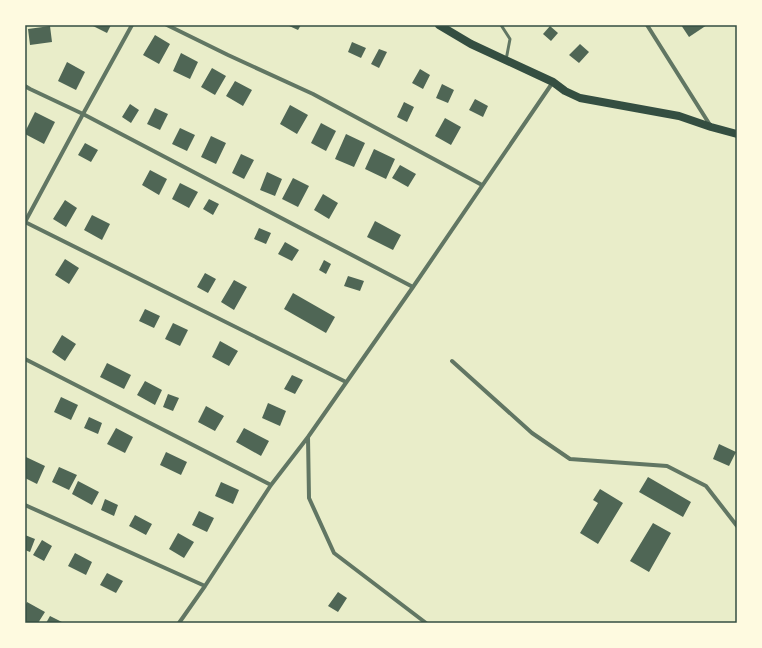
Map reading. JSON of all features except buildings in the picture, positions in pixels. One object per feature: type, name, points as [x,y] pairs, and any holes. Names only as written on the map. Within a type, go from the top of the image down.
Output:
[{"type":"main road","points":[[439,25],[472,44],[553,82],[565,91],[580,98],[680,116],[737,134]]},
{"type":"street","points":[[132,25],[25,222],[346,382]]},
{"type":"street","points":[[167,25],[313,94],[482,185]]},
{"type":"street","points":[[647,25],[711,127]]},
{"type":"street","points":[[179,623],[205,586],[270,484],[308,437],[413,287],[553,82]]},
{"type":"street","points":[[25,86],[83,114],[413,287]]},
{"type":"street","points":[[25,359],[270,484]]},
{"type":"street","points":[[452,361],[532,433],[570,459],[667,466],[706,486],[737,526]]},
{"type":"street","points":[[308,437],[309,498],[334,553],[426,623]]},
{"type":"street","points":[[25,505],[205,586]]},
{"type":"lane","points":[[501,25],[510,39],[506,60]]}]
